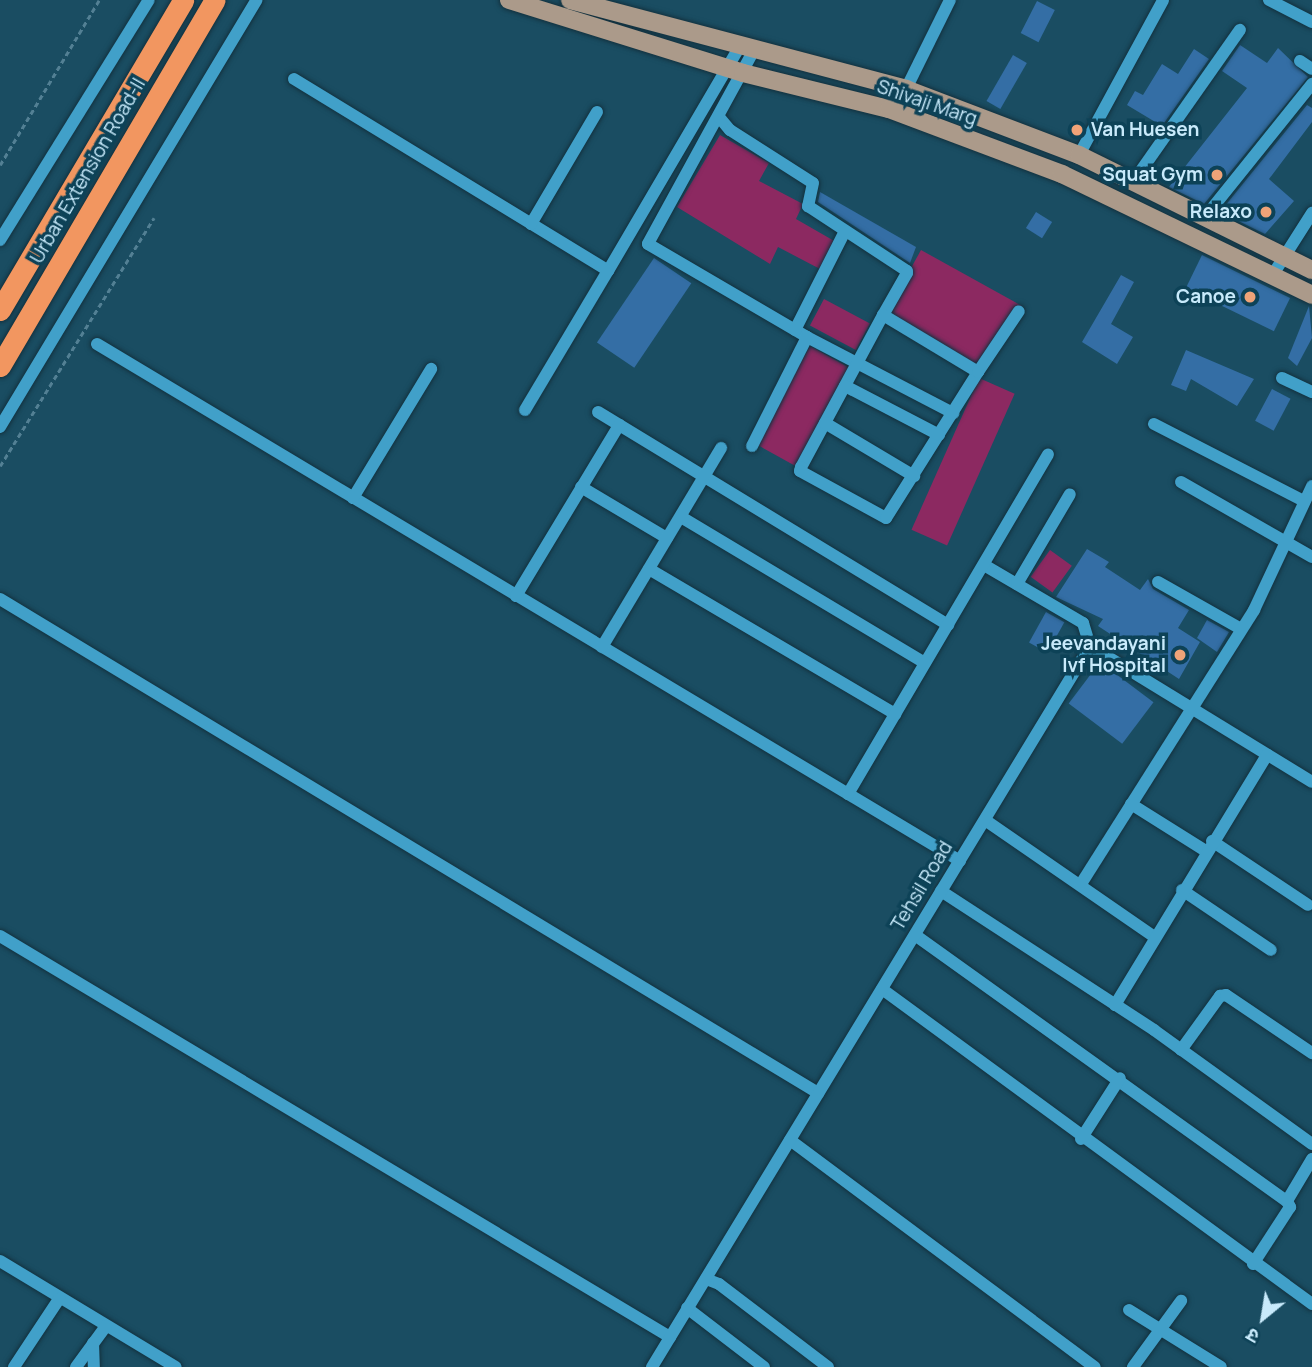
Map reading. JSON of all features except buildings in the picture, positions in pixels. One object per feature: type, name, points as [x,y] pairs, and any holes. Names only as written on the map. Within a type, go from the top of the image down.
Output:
[{"type":"highway","name":"Urban Extension Road-II","points":[[0,310],[183,0]]},
{"type":"highway","name":"Urban Extension Road-II","points":[[0,366],[215,0]]},
{"type":"main road","name":"Shivaji Marg","points":[[509,0],[735,71],[889,109],[1062,174],[1312,295]]},
{"type":"main road","name":"Shivaji Marg","points":[[581,2],[906,89],[1079,155],[1312,270]]},
{"type":"street","points":[[0,240],[149,0]]},
{"type":"street","points":[[0,427],[257,0]]},
{"type":"street","points":[[906,89],[950,0]]},
{"type":"street","points":[[1079,155],[1162,0]]},
{"type":"street","points":[[1269,0],[1312,22]]},
{"type":"street","points":[[1133,181],[1240,30]]},
{"type":"street","points":[[525,410],[747,48]]},
{"type":"street","points":[[1300,61],[1312,69]]},
{"type":"street","points":[[735,71],[719,117],[648,244],[801,334],[953,413]]},
{"type":"street","points":[[294,79],[608,271]]},
{"type":"street","points":[[1205,217],[1312,84]]},
{"type":"street","points":[[531,224],[597,112]]},
{"type":"street","points":[[719,117],[733,132],[813,183],[808,206],[908,271],[801,467],[802,473],[886,518],[1019,311]]},
{"type":"street","points":[[1272,276],[1282,255],[1312,213]]},
{"type":"street","points":[[752,446],[845,231]]},
{"type":"street","points":[[883,315],[978,372]]},
{"type":"street","points":[[97,344],[960,861]]},
{"type":"street","points":[[354,498],[431,369]]},
{"type":"street","points":[[1282,378],[1312,392]]},
{"type":"street","points":[[845,386],[939,435]]},
{"type":"street","points":[[598,412],[948,625]]},
{"type":"street","points":[[825,423],[914,476]]},
{"type":"street","points":[[1154,424],[1304,501]]},
{"type":"street","points":[[516,596],[619,425]]},
{"type":"street","points":[[602,648],[720,448]]},
{"type":"street","points":[[848,794],[1048,454]]},
{"type":"street","points":[[1181,482],[1312,557]]},
{"type":"street","points":[[1081,884],[1241,629],[1312,486]]},
{"type":"street","points":[[582,487],[667,538]]},
{"type":"street","points":[[1017,584],[1070,494]]},
{"type":"street","points":[[681,517],[925,663]]},
{"type":"street","points":[[984,565],[1083,623],[1090,646],[1312,782]]},
{"type":"street","points":[[649,569],[895,714]]},
{"type":"street","points":[[1158,582],[1241,629]]},
{"type":"street","points":[[0,599],[818,1093]]},
{"type":"street","name":"Tehsil Road","points":[[652,1367],[1090,646]]},
{"type":"street","points":[[1115,1005],[1139,969],[1153,936],[1266,755]]},
{"type":"street","points":[[1130,804],[1209,846],[1308,905]]},
{"type":"street","points":[[985,820],[1153,936]]},
{"type":"street","points":[[1182,890],[1271,950]]},
{"type":"street","points":[[942,891],[1181,1050],[1312,1144]]},
{"type":"street","points":[[915,935],[1120,1078],[1287,1201],[1290,1207],[1253,1264]]},
{"type":"street","points":[[0,936],[670,1337]]},
{"type":"street","points":[[882,989],[1081,1139],[1312,1304]]},
{"type":"street","points":[[1181,1050],[1220,996],[1226,995],[1312,1053]]},
{"type":"street","points":[[1081,1139],[1120,1078]]},
{"type":"street","points":[[790,1140],[1095,1367]]},
{"type":"street","points":[[1287,1201],[1312,1159]]},
{"type":"street","points":[[0,1261],[59,1299],[176,1367]]},
{"type":"street","points":[[706,1279],[719,1284],[828,1367]]},
{"type":"street","points":[[14,1367],[59,1299]]},
{"type":"street","points":[[1133,1367],[1181,1301]]},
{"type":"street","points":[[687,1308],[764,1367]]},
{"type":"street","points":[[1129,1310],[1221,1367]]},
{"type":"street","points":[[76,1367],[106,1326]]},
{"type":"street","points":[[93,1343],[94,1367]]},
{"type":"path","points":[[0,165],[99,0]]},
{"type":"path","points":[[0,466],[154,218]]},
{"type":"shaded area","points":[[720,135],[769,163],[759,181],[803,204],[796,219],[836,242],[820,269],[778,247],[770,264],[677,207]]},
{"type":"shaded area","points":[[921,250],[1022,306],[984,374],[883,318]]},
{"type":"shaded area","points":[[824,299],[870,323],[856,350],[810,325]]},
{"type":"shaded area","points":[[810,346],[851,369],[797,467],[756,444]]},
{"type":"shaded area","points":[[979,378],[1015,394],[947,546],[911,530]]},
{"type":"shaded area","points":[[1050,550],[1072,566],[1052,593],[1031,577]]},
{"type":"place","name":"Van Huesen","points":[[1077,130]]},
{"type":"place","name":"Squat Gym","points":[[1217,175]]},
{"type":"place","name":"Relaxo","points":[[1266,212]]},
{"type":"place","name":"Canoe","points":[[1250,297]]},
{"type":"place","name":"Jeevandayani Ivf Hospital","points":[[1180,655]]}]
